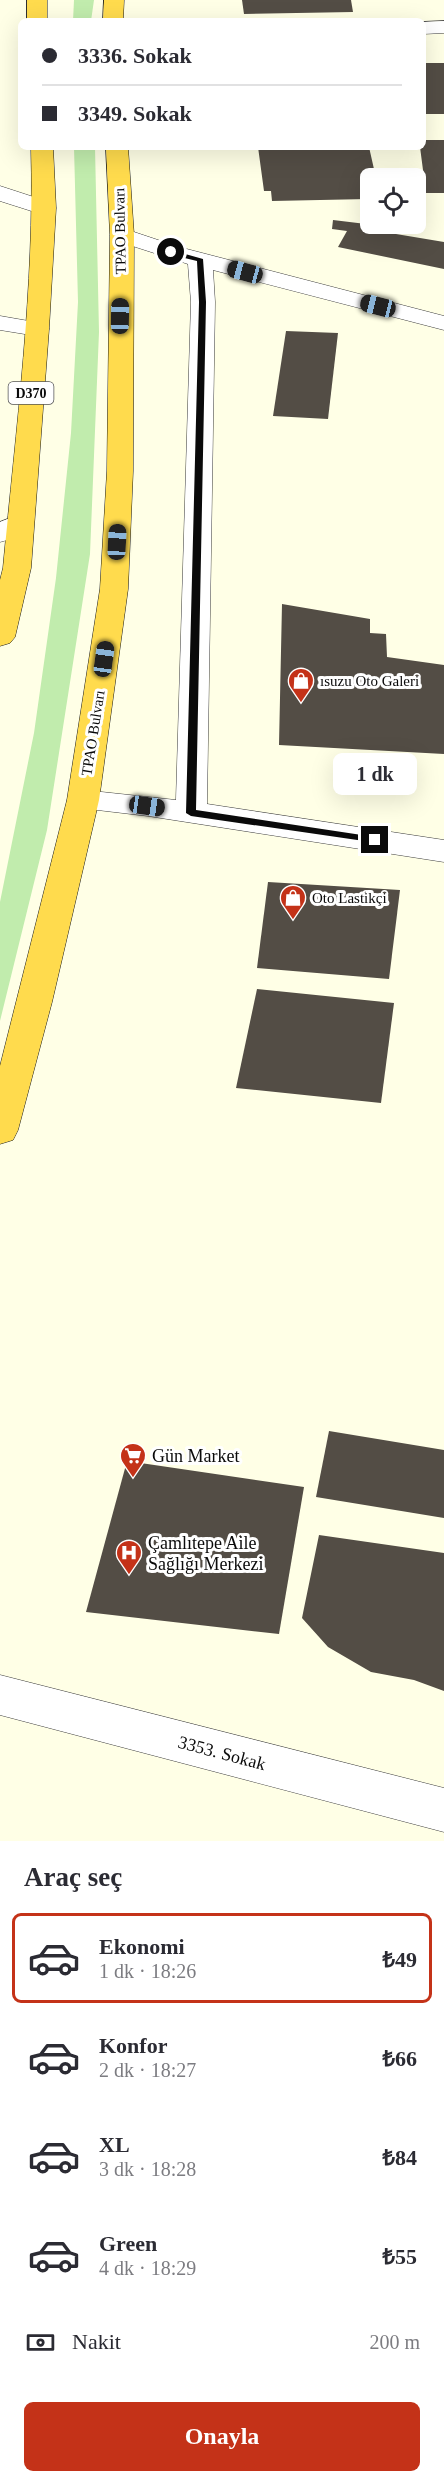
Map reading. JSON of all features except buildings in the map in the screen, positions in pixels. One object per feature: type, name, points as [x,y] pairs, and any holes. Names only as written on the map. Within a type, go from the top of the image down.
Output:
[{"type":"highway","points":[[37,0],[37,18]]},
{"type":"highway","points":[[113,18],[114,0]]},
{"type":"highway","name":"D370","points":[[0,637],[17,568],[10,528],[37,329],[44,208],[42,150]]},
{"type":"highway","name":"TPAO Bulvarı","points":[[0,1130],[35,1002],[83,800],[114,589],[120,471],[122,235],[117,150]]},
{"type":"street","points":[[426,28],[444,27]]},
{"type":"street","points":[[0,193],[44,208]]},
{"type":"street","points":[[122,235],[200,260],[444,323]]},
{"type":"street","points":[[191,813],[203,302],[200,260]]},
{"type":"street","points":[[0,323],[37,329]]},
{"type":"street","points":[[83,800],[191,813],[444,851]]},
{"type":"street","name":"3353. Sokak","points":[[0,1695],[444,1810]]},
{"type":"green space","points":[[74,0],[94,0],[91,18],[73,18]]},
{"type":"green space","points":[[74,150],[95,150],[99,332],[90,554],[47,830],[0,1021],[0,902],[34,733],[56,578],[71,433],[78,302]]},
{"type":"place","name":"ısuzu Oto Galeri","points":[[301,704]]},
{"type":"place","name":"Oto Lastikçi","points":[[293,921]]},
{"type":"place","name":"Gün Market","points":[[133,1479]]},
{"type":"place","name":"Çamlıtepe Aile Sağlığı Merkezi","points":[[129,1576]]},
{"type":"route","points":[[171,252],[200,260],[203,302],[191,813],[375,840]]}]
